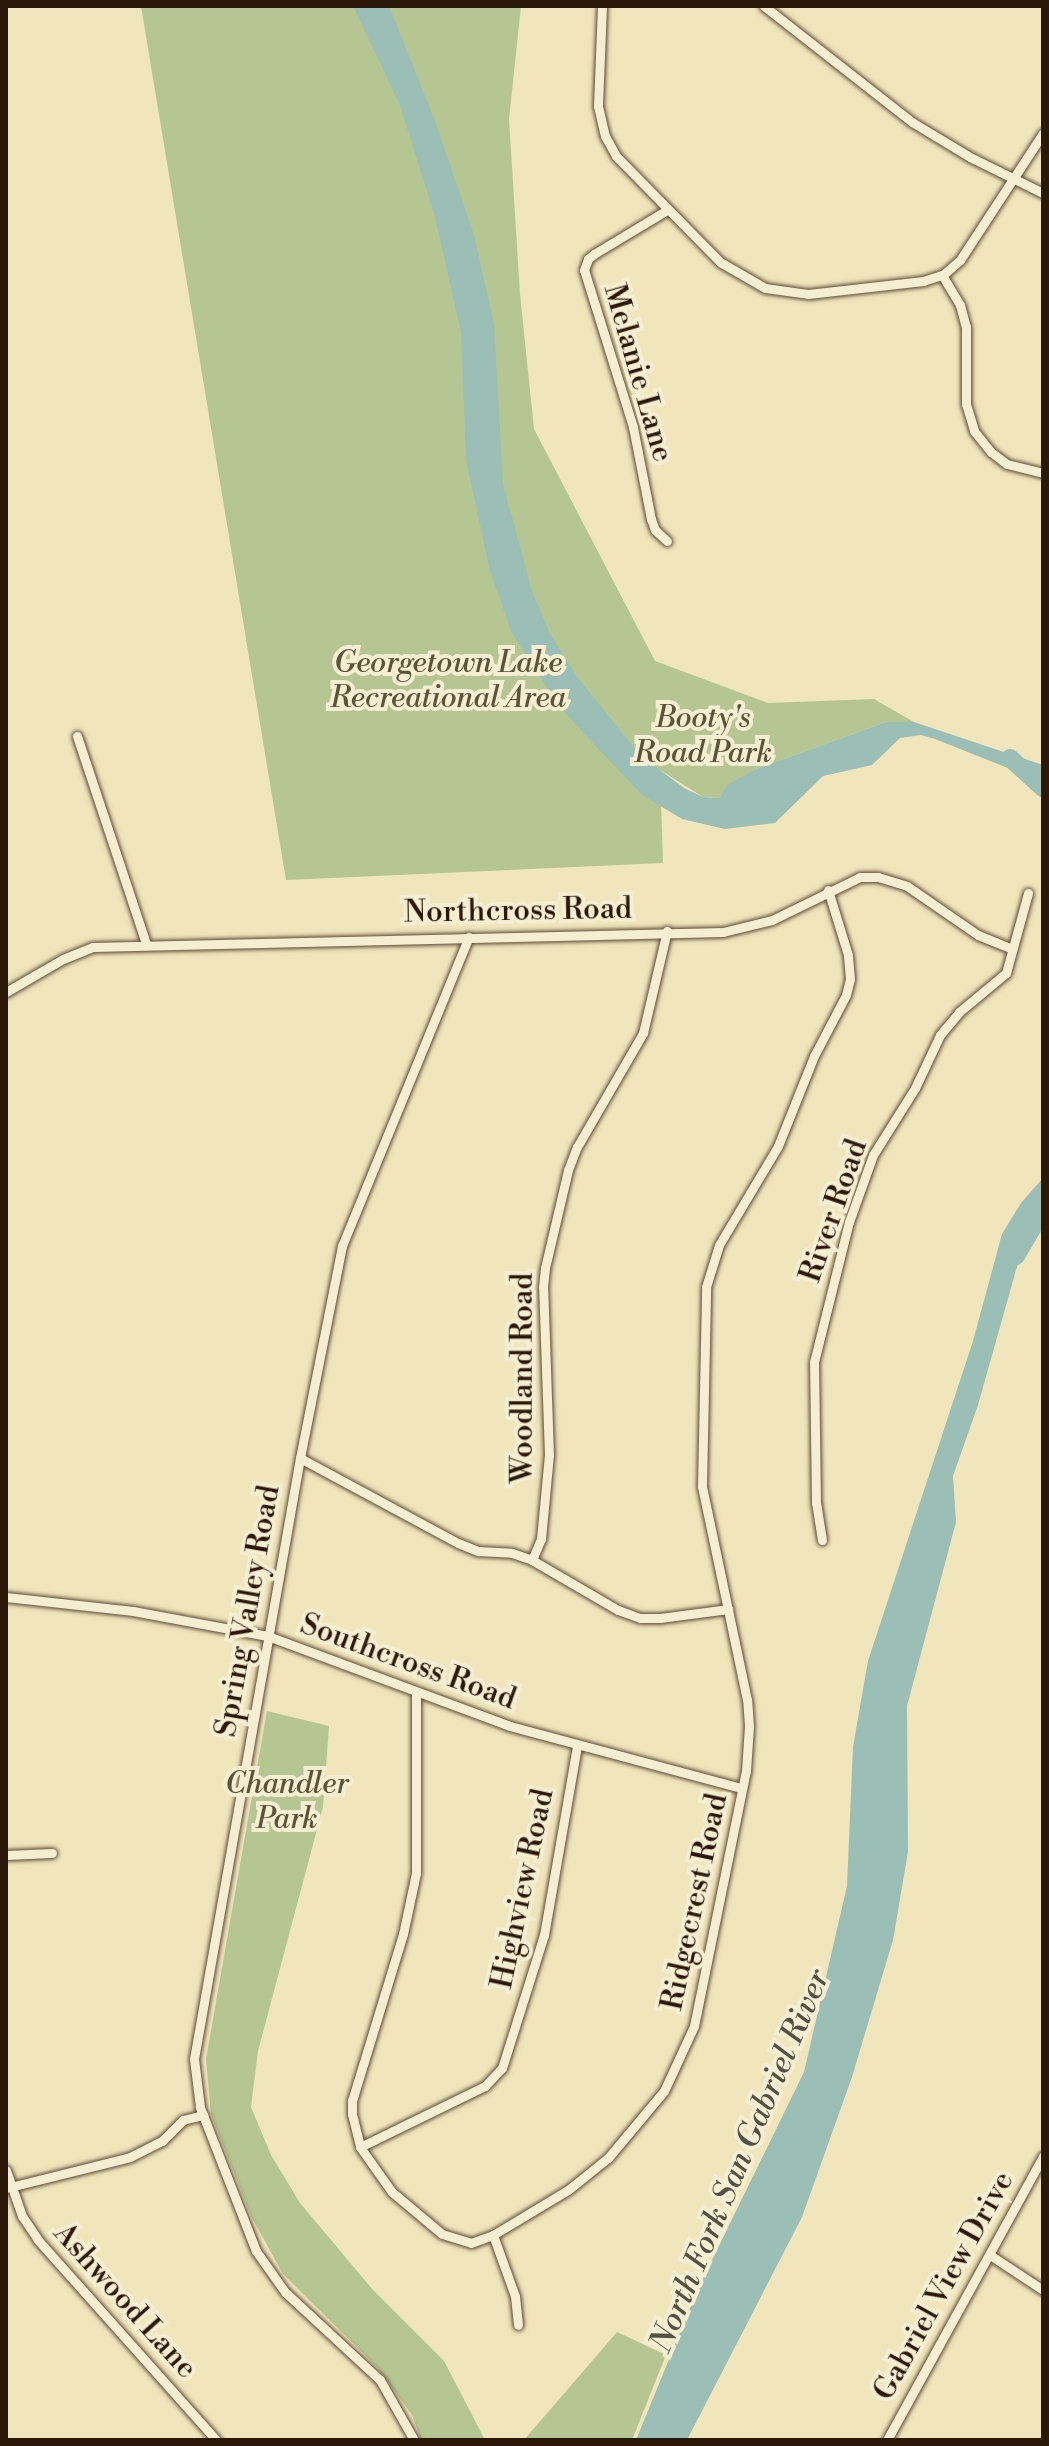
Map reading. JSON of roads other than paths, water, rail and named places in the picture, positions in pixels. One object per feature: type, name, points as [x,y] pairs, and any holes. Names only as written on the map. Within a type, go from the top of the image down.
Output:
[{"type":"street","points":[[602,6],[598,98],[602,129],[616,156],[720,262],[765,288],[808,294],[923,281],[942,275],[960,260],[1043,133]]},
{"type":"street","points":[[764,6],[912,122],[1043,193]]},
{"type":"street","name":"Melanie Lane","points":[[667,210],[594,254],[588,259],[584,270],[633,427],[651,519],[655,530],[667,541]]},
{"type":"street","points":[[942,275],[960,305],[966,327],[966,404],[974,431],[991,452],[1007,464],[1043,473]]},
{"type":"street","points":[[77,736],[146,944]]},
{"type":"street","name":"Northcross Road","points":[[6,992],[77,952],[146,944],[723,932],[772,920],[860,877],[878,877],[907,886],[978,935],[1012,949]]},
{"type":"street","name":"Ridgecrest Road","points":[[416,1692],[416,1873],[403,1934],[352,2101],[354,2129],[360,2147],[392,2192],[442,2234],[471,2243],[493,2235],[568,2190],[608,2158],[664,2091],[694,2026],[749,1745],[748,1713],[702,1486],[706,1287],[724,1234],[778,1146],[814,1056],[846,995],[850,979],[848,955],[828,890]]},
{"type":"street","name":"River Road","points":[[822,1540],[816,1503],[814,1362],[849,1222],[873,1155],[915,1088],[948,1022],[1006,973],[1028,893]]},
{"type":"street","name":"Woodland Road","points":[[532,1560],[541,1539],[549,1455],[543,1287],[545,1268],[568,1170],[577,1147],[643,1033],[667,931]]},
{"type":"street","name":"Spring Valley Road","points":[[414,2440],[380,2380],[285,2292],[264,2266],[239,2213],[203,2115],[194,2075],[195,2043],[300,1458],[342,1246],[469,937]]},
{"type":"street","points":[[300,1458],[458,1543],[478,1551],[512,1553],[532,1560],[618,1610],[640,1618],[728,1609]]},
{"type":"street","name":"Southcross Road","points":[[6,1597],[133,1611],[268,1636],[510,1726],[742,1788]]},
{"type":"street","name":"Highview Road","points":[[360,2147],[485,2086],[502,2068],[544,1935],[577,1746]]},
{"type":"street","points":[[6,1855],[52,1853]]},
{"type":"street","points":[[9,2187],[130,2157],[162,2141],[183,2120],[203,2115]]},
{"type":"street","name":"Gabriel View Drive","points":[[887,2440],[1043,2156]]},
{"type":"street","name":"Ashwood Lane","points":[[6,2170],[9,2187],[22,2216],[38,2240],[216,2440]]},
{"type":"street","points":[[493,2235],[515,2296],[518,2325]]},
{"type":"street","points":[[990,2255],[1043,2290]]},
{"type":"water","points":[[353,6],[389,6],[435,121],[474,235],[494,324],[503,484],[532,591],[550,634],[578,678],[640,755],[684,788],[703,797],[720,798],[727,785],[756,769],[886,722],[914,722],[1043,765],[1043,782],[935,739],[921,735],[900,738],[872,765],[823,776],[775,823],[725,829],[682,819],[642,795],[573,722],[552,696],[512,633],[490,571],[466,460],[461,332],[435,217],[400,105]]},
{"type":"water","points":[[1043,1178],[1043,1210],[1032,1221],[978,1405],[953,1476],[956,1522],[907,1706],[908,1852],[893,1940],[852,2077],[802,2217],[687,2440],[636,2440],[697,2291],[804,2072],[847,1886],[853,1747],[868,1661],[973,1341],[1002,1234],[1021,1203]]},
{"type":"waterway","name":"North Fork San Gabriel River","points":[[1010,758],[1043,788]]},
{"type":"waterway","name":"North Fork San Gabriel River","points":[[1016,1256],[1043,1210]]},
{"type":"park label","name":"Georgetown Lake Recreational Area","points":[[448,680]]},
{"type":"park label","name":"Booty's Road Park","points":[[703,735]]},
{"type":"park label","name":"Chandler Park","points":[[287,1801]]}]
